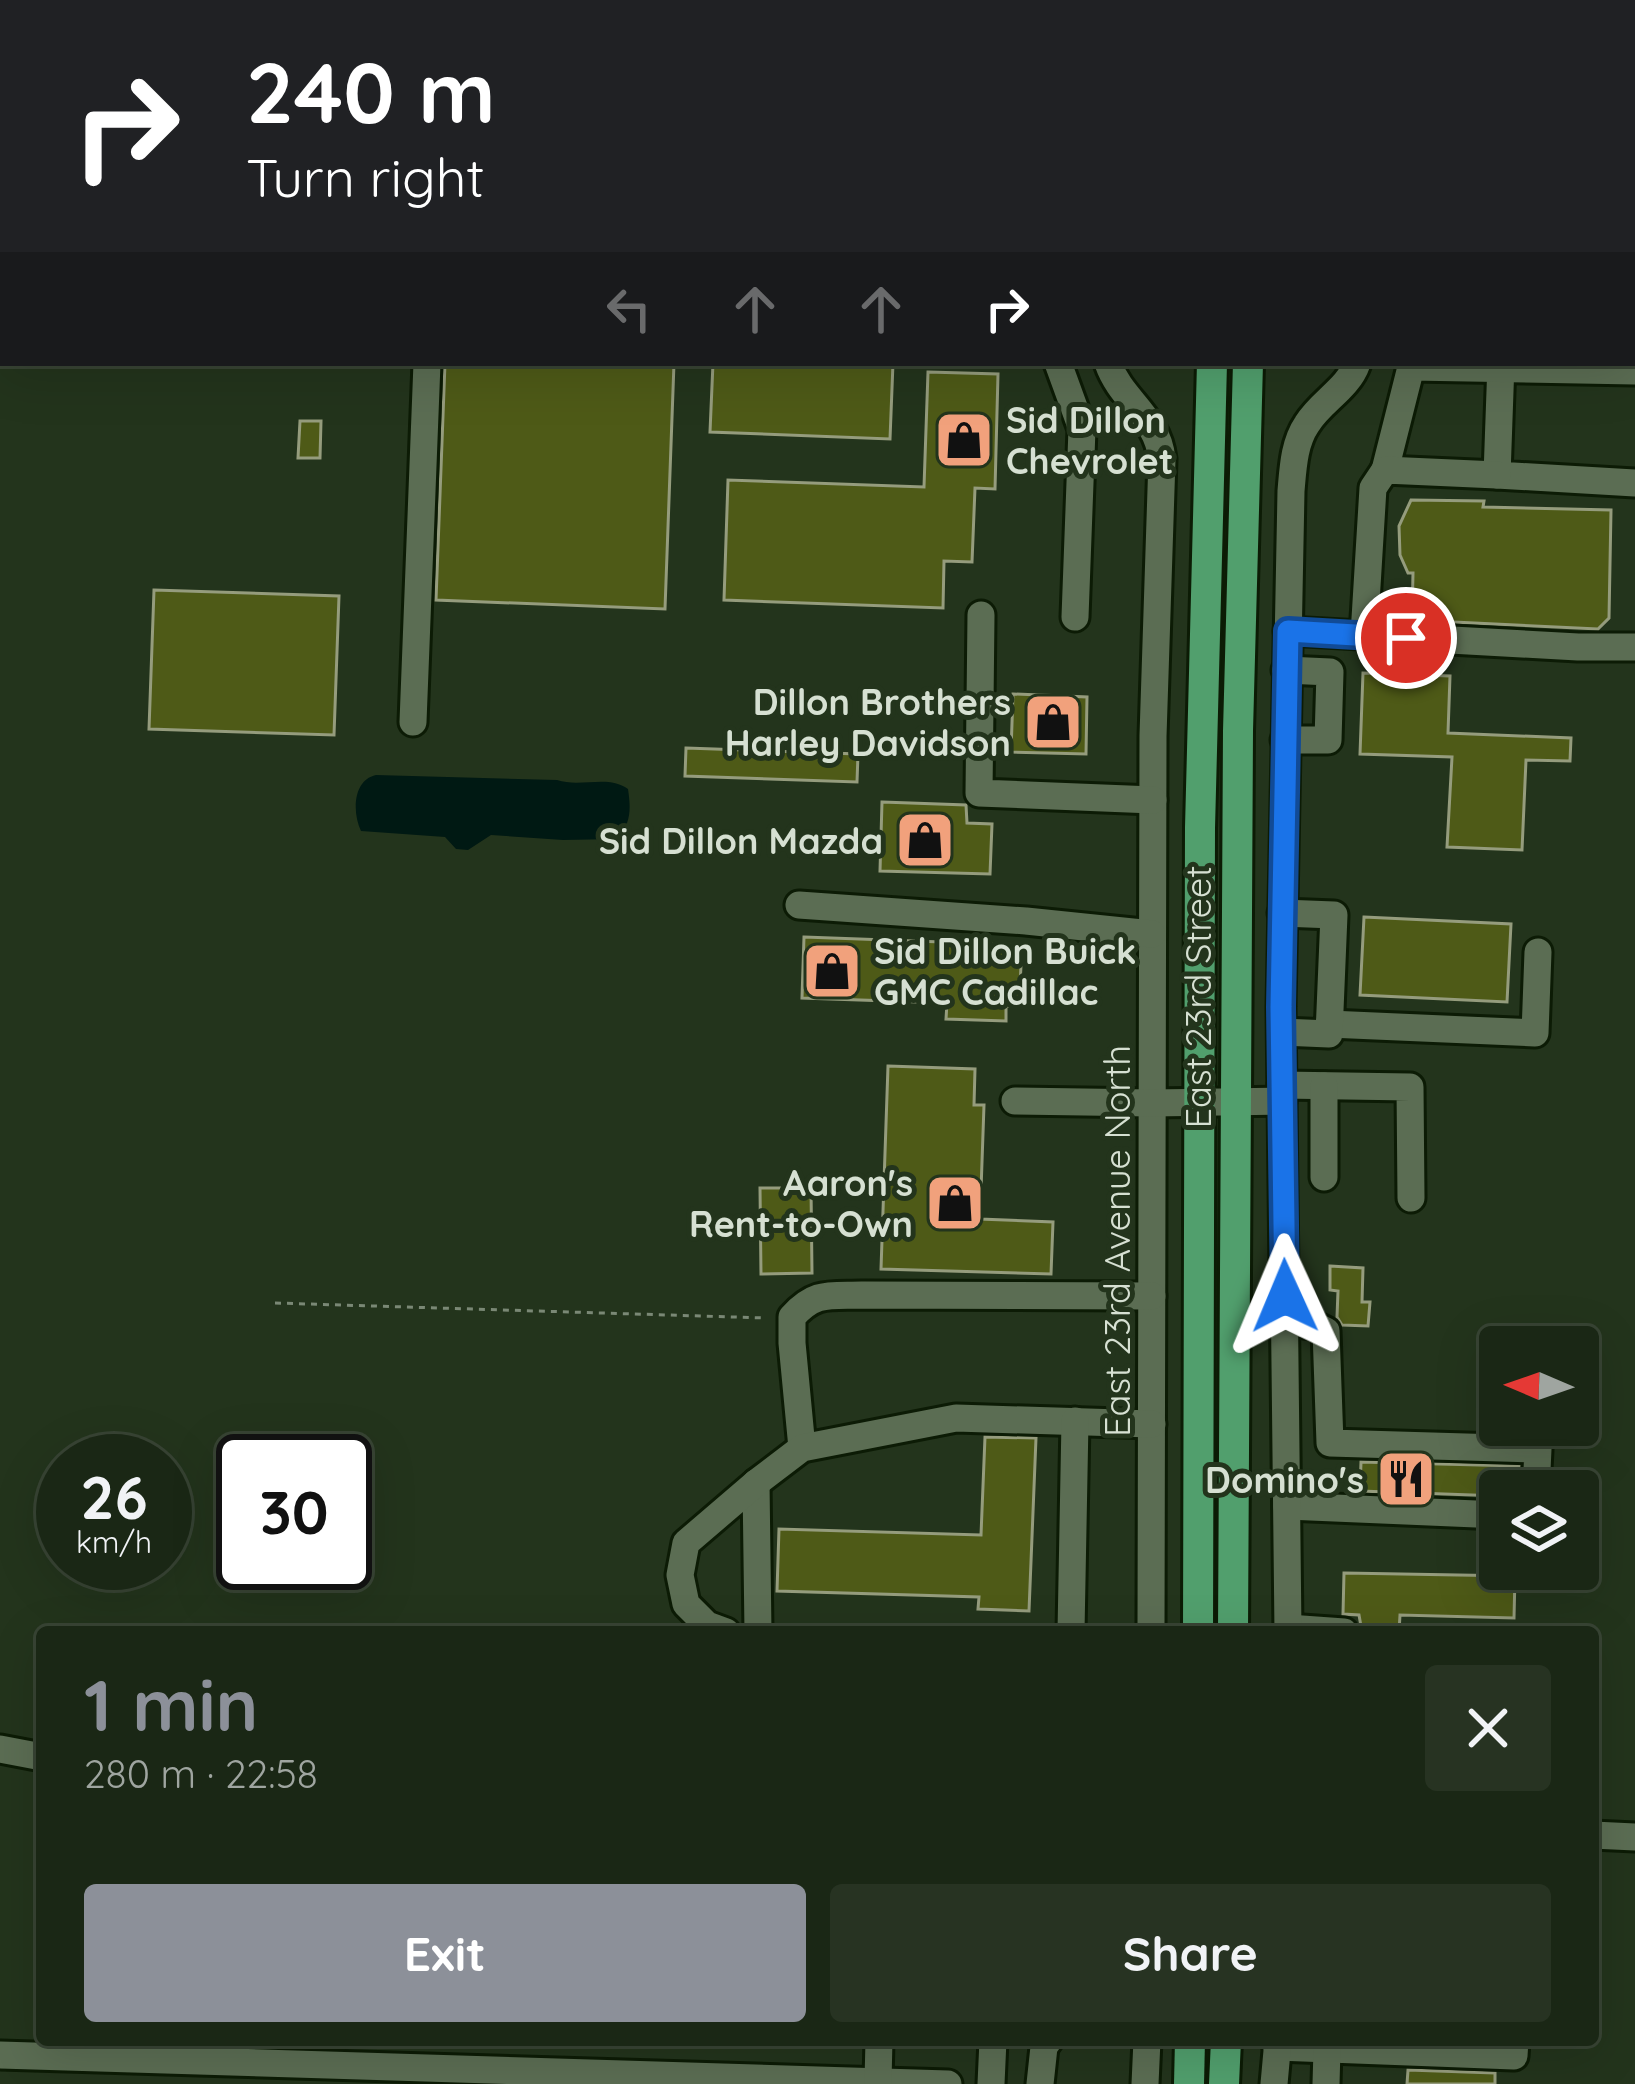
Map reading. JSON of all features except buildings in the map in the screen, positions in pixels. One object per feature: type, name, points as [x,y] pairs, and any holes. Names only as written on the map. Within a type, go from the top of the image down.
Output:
[{"type":"main road","name":"East 23rd Street","points":[[1198,1626],[1202,698],[1212,366]]},
{"type":"main road","name":"East 23rd Street","points":[[1233,1626],[1238,731],[1248,366]]},
{"type":"main road","points":[[1189,2084],[1190,2046]]},
{"type":"main road","points":[[1224,2084],[1226,2046]]},
{"type":"street","points":[[413,722],[427,366]]},
{"type":"street","points":[[1059,366],[1082,429],[1076,616]]},
{"type":"street","name":"East 23rd Avenue North","points":[[1109,366],[1157,434],[1162,459],[1153,800],[1151,1626]]},
{"type":"street","points":[[1288,1626],[1282,913],[1291,491],[1296,447],[1306,424],[1352,377],[1356,366]]},
{"type":"street","points":[[1364,635],[1373,488],[1385,470],[1411,367],[1456,366]]},
{"type":"street","points":[[1497,475],[1501,366]]},
{"type":"street","points":[[1523,366],[1635,371]]},
{"type":"street","points":[[1385,470],[1635,483]]},
{"type":"street","points":[[981,615],[979,793],[1153,800]]},
{"type":"street","points":[[1288,631],[1635,647]]},
{"type":"street","points":[[1285,740],[1328,740],[1330,673],[1286,670]]},
{"type":"street","points":[[800,904],[1153,934]]},
{"type":"street","points":[[1282,913],[1334,915],[1329,1034],[1282,1032]]},
{"type":"street","points":[[1329,1024],[1535,1034],[1538,952]]},
{"type":"street","points":[[1015,1101],[1235,1101],[1324,1086],[1410,1087],[1411,1198]]},
{"type":"street","points":[[1324,1086],[1324,1177]]},
{"type":"street","points":[[802,1448],[791,1343],[792,1317],[806,1301],[825,1296],[1152,1296]]},
{"type":"street","points":[[1287,1321],[1326,1331],[1330,1443],[1538,1449],[1537,1470]]},
{"type":"street","points":[[710,1626],[686,1604],[680,1575],[686,1544],[802,1448],[956,1418],[1152,1424]]},
{"type":"street","points":[[1071,1626],[1075,1421]]},
{"type":"street","points":[[756,1483],[758,1626]]},
{"type":"street","points":[[1287,1506],[1479,1514]]},
{"type":"street","points":[[0,1749],[36,1755]]},
{"type":"street","points":[[1599,1835],[1635,1837]]},
{"type":"street","points":[[514,2046],[514,2070]]},
{"type":"street","points":[[878,2081],[879,2046]]},
{"type":"street","points":[[991,2084],[993,2046]]},
{"type":"street","points":[[1040,2084],[1045,2046]]},
{"type":"street","points":[[1145,2084],[1147,2046]]},
{"type":"street","points":[[1274,2084],[1277,2046]]},
{"type":"street","points":[[1297,2046],[1509,2060]]},
{"type":"street","points":[[0,2055],[45,2047],[106,2059],[242,2072],[307,2051],[514,2070],[948,2084]]},
{"type":"street","points":[[43,2084],[45,2047]]},
{"type":"street","points":[[1326,2084],[1328,2049]]},
{"type":"path","points":[[275,1304],[792,1317]]},
{"type":"water","points":[[376,775],[612,782],[628,789],[629,815],[618,839],[491,835],[468,850],[456,849],[445,837],[361,831],[356,798],[363,783]]},
{"type":"place","name":"Sid Dillon Chevrolet","points":[[964,440]]},
{"type":"place","name":"Dillon Brothers Harley Davidson","points":[[1053,722]]},
{"type":"place","name":"Sid Dillon Mazda","points":[[925,840]]},
{"type":"place","name":"Sid Dillon Buick GMC Cadillac","points":[[832,971]]},
{"type":"place","name":"Aaron's Rent-to-Own","points":[[955,1203]]},
{"type":"place","name":"Domino's","points":[[1406,1479]]},
{"type":"route","points":[[1285,1296],[1281,1007],[1288,631],[1406,638]]}]
